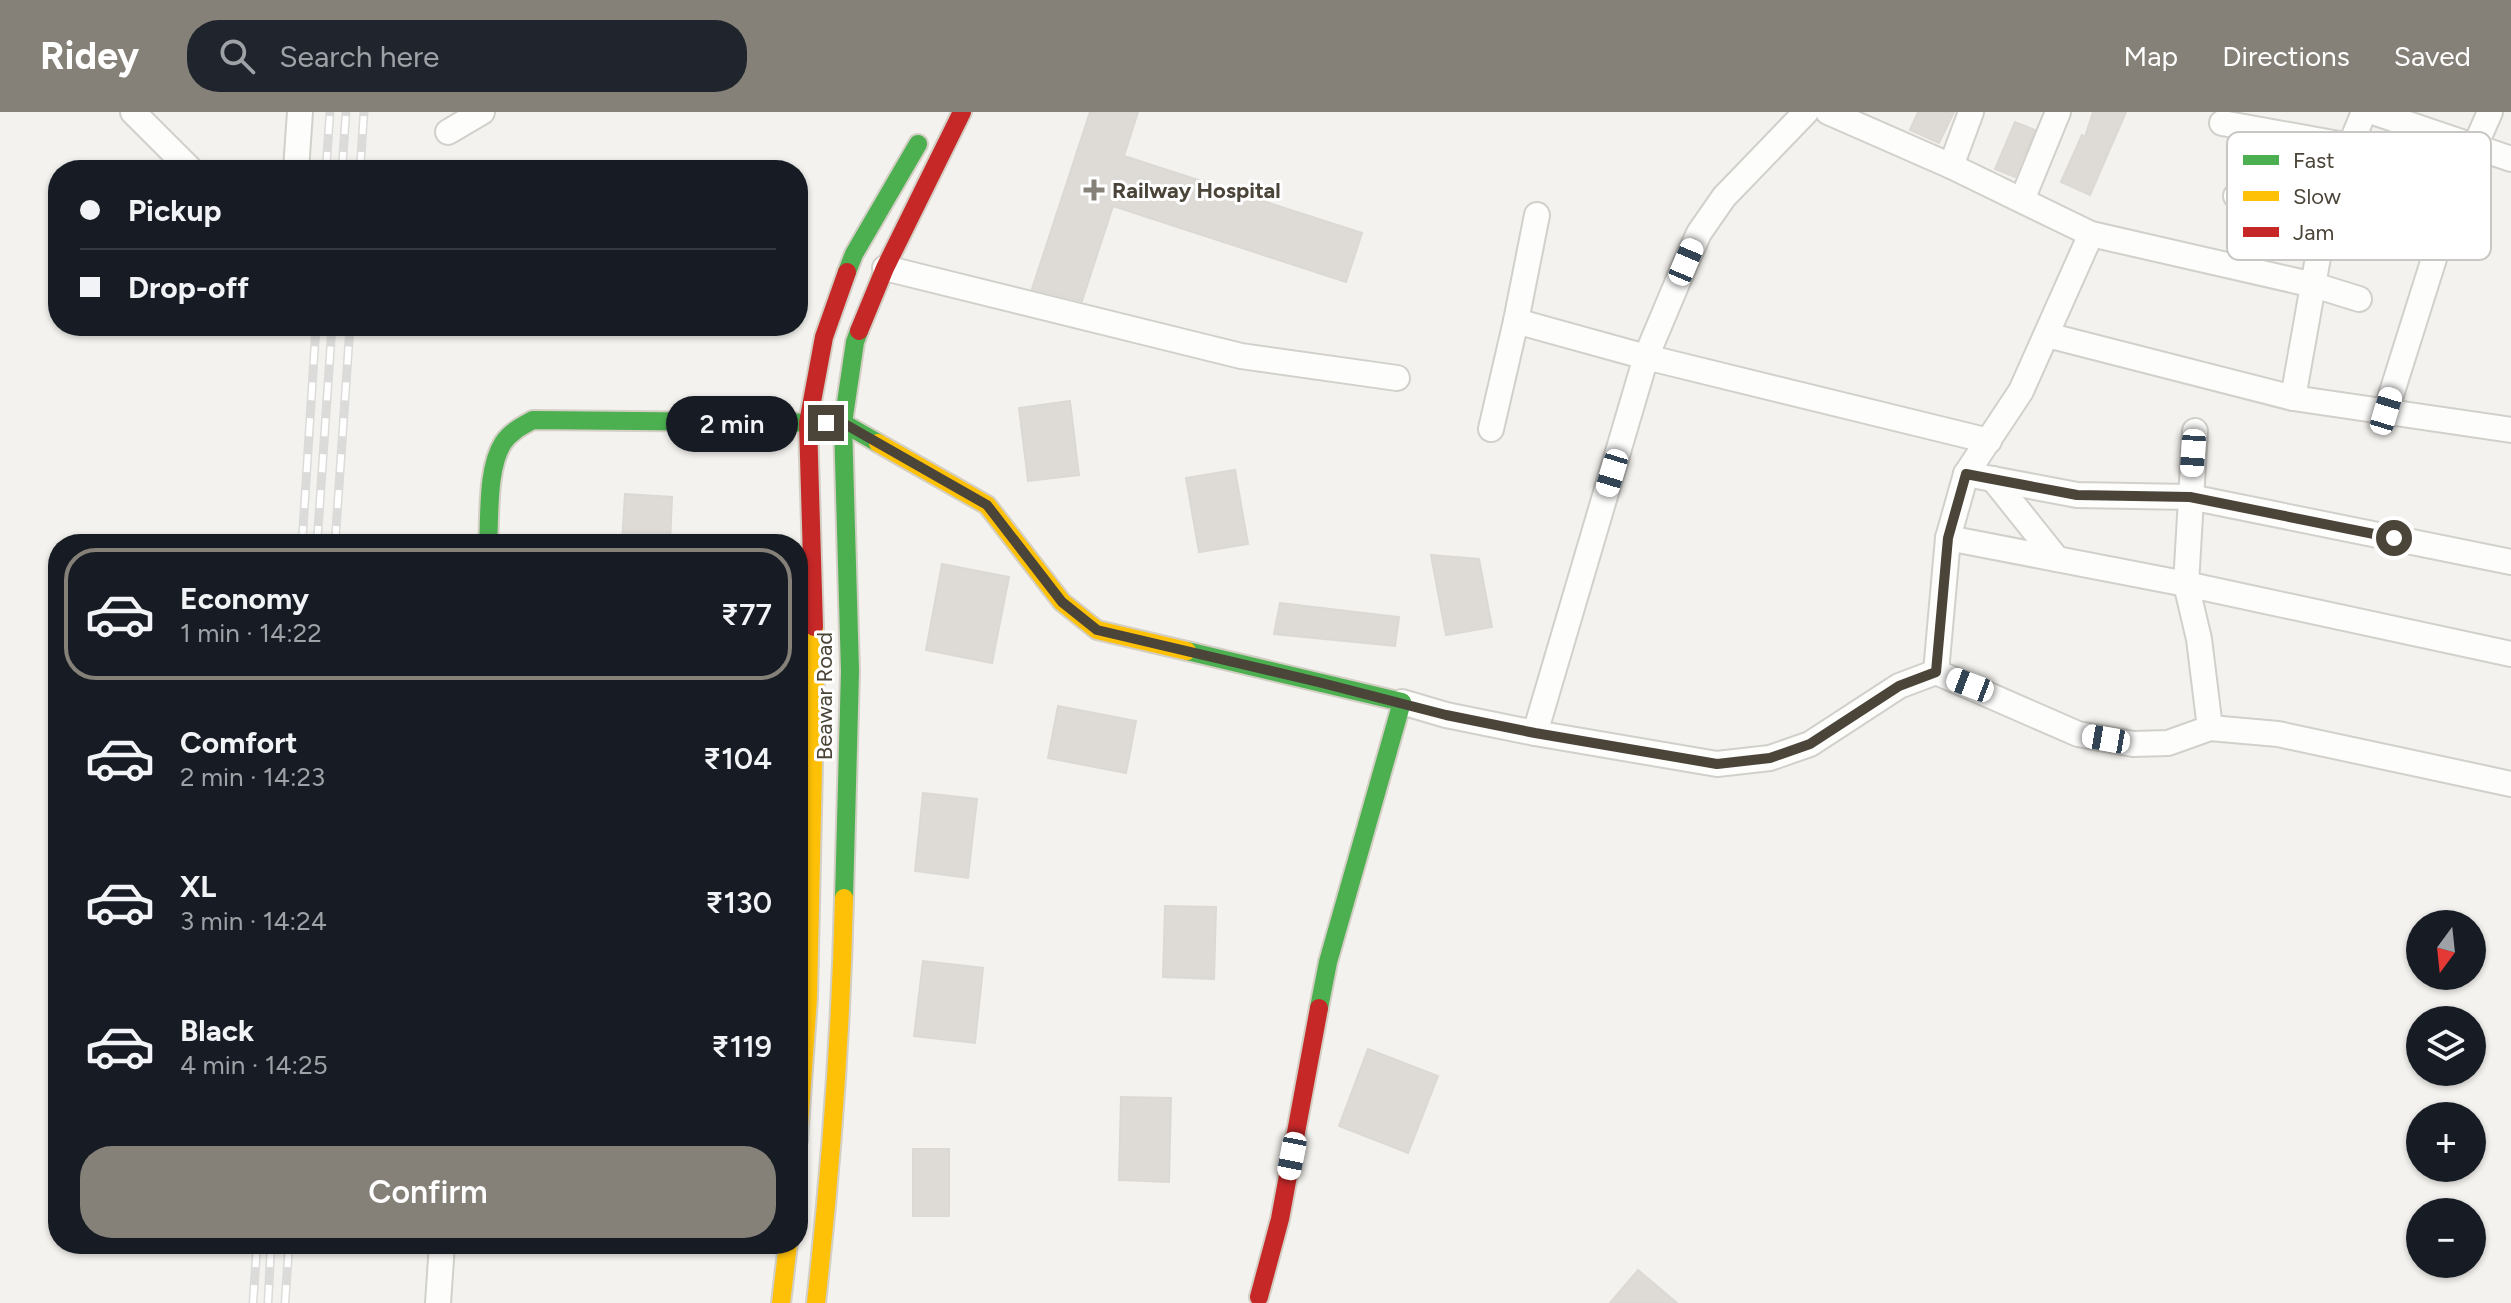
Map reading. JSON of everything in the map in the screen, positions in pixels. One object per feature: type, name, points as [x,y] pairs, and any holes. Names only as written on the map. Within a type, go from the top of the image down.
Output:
[{"type":"main road","name":"Beawar Road","points":[[816,1303],[830,1173],[842,1000],[850,671],[843,423],[855,342],[885,268],[962,112]]},
{"type":"main road","name":"Beawar Road","points":[[808,998],[815,671],[808,423],[824,337],[854,254],[928,125]]},
{"type":"main road","points":[[489,534],[494,475],[501,447],[514,431],[533,420],[843,423],[987,505],[1062,602],[1097,630],[1402,702],[1328,962],[1263,1301]]},
{"type":"main road","points":[[781,1303],[787,1254]]},
{"type":"street","points":[[133,112],[181,160]]},
{"type":"street","points":[[297,160],[300,112]]},
{"type":"street","points":[[448,132],[482,112]]},
{"type":"street","points":[[1535,733],[1646,357],[1686,262],[1699,233],[1724,197],[1806,112]]},
{"type":"street","points":[[1828,112],[1951,166],[2091,234],[2314,285],[2359,299]]},
{"type":"street","points":[[1951,166],[1971,112]]},
{"type":"street","points":[[2022,200],[2058,112]]},
{"type":"street","points":[[2356,132],[2364,112]]},
{"type":"street","points":[[2373,112],[2433,132]]},
{"type":"street","points":[[2481,132],[2490,112]]},
{"type":"street","points":[[2222,123],[2272,132]]},
{"type":"street","points":[[2491,152],[2511,159]]},
{"type":"street","points":[[1491,429],[1537,215]]},
{"type":"street","points":[[1936,672],[1948,538],[1966,474],[2021,391],[2091,234]]},
{"type":"street","points":[[2293,398],[2318,260]]},
{"type":"street","points":[[2386,411],[2434,260]]},
{"type":"street","points":[[885,268],[1241,356],[1397,378]]},
{"type":"street","points":[[1516,321],[1646,357],[1994,434]]},
{"type":"street","points":[[2047,335],[2293,398],[2511,430]]},
{"type":"street","points":[[2195,431],[2186,584],[2199,639],[2210,728]]},
{"type":"street","points":[[1966,474],[2077,495],[2190,497],[2511,562]]},
{"type":"street","points":[[1993,479],[2057,559]]},
{"type":"street","points":[[1948,538],[2186,584],[2511,654]]},
{"type":"street","points":[[1402,702],[1446,715],[1535,733],[1717,764],[1770,758],[1810,744],[1899,686],[1936,672],[2078,734],[2133,744],[2168,743],[2210,728],[2278,734],[2511,784]]},
{"type":"street","points":[[438,1303],[441,1254]]},
{"type":"building","points":[[1090,112],[1138,112],[1124,156],[1362,233],[1346,282],[1113,206],[1082,301],[1032,289]]},
{"type":"building","points":[[1918,112],[1954,112],[1939,143],[1910,130]]},
{"type":"building","points":[[2093,112],[2126,112],[2090,195],[2061,182],[2082,135],[2085,137]]},
{"type":"building","points":[[2015,122],[2035,130],[2015,177],[1995,169]]},
{"type":"building","points":[[1070,401],[1079,475],[1028,481],[1019,408]]},
{"type":"building","points":[[1235,470],[1248,544],[1199,552],[1186,478]]},
{"type":"building","points":[[625,494],[672,497],[670,534],[623,534]]},
{"type":"building","points":[[1431,555],[1479,559],[1492,627],[1446,635]]},
{"type":"building","points":[[942,564],[1009,577],[992,663],[926,650]]},
{"type":"building","points":[[1280,603],[1399,617],[1395,646],[1274,634]]},
{"type":"building","points":[[1058,706],[1136,721],[1126,773],[1048,758]]},
{"type":"building","points":[[923,793],[977,799],[968,878],[915,871]]},
{"type":"building","points":[[1165,906],[1216,907],[1214,979],[1163,977]]},
{"type":"building","points":[[923,961],[983,968],[975,1043],[914,1036]]},
{"type":"building","points":[[1368,1049],[1438,1076],[1408,1153],[1339,1126]]},
{"type":"building","points":[[1121,1097],[1171,1098],[1169,1182],[1119,1180]]},
{"type":"building","points":[[913,1149],[949,1149],[949,1216],[913,1216]]},
{"type":"building","points":[[1638,1270],[1677,1303],[1610,1303]]},
{"type":"railway","points":[[327,160],[330,112]]},
{"type":"railway","points":[[343,160],[346,112]]},
{"type":"railway","points":[[361,160],[364,112]]},
{"type":"railway","points":[[303,534],[315,336]]},
{"type":"railway","points":[[318,534],[331,336]]},
{"type":"railway","points":[[336,534],[349,336]]},
{"type":"railway","points":[[253,1303],[256,1254]]},
{"type":"railway","points":[[268,1303],[270,1254]]},
{"type":"railway","points":[[285,1303],[288,1254]]},
{"type":"traffic: fast","points":[[847,272],[854,254],[918,144]]},
{"type":"traffic: fast","points":[[844,898],[850,671],[843,423],[859,331]]},
{"type":"traffic: fast","points":[[488,534],[490,492],[498,453],[509,436],[533,420],[843,423],[878,443]]},
{"type":"traffic: fast","points":[[1187,651],[1402,702],[1328,962],[1319,1008]]},
{"type":"traffic: slow","points":[[878,443],[987,505],[1062,602],[1097,630],[1187,651]]},
{"type":"traffic: slow","points":[[808,998],[814,627]]},
{"type":"traffic: slow","points":[[816,1303],[834,1101],[844,898]]},
{"type":"traffic: slow","points":[[781,1303],[787,1254]]},
{"type":"traffic: jam","points":[[859,331],[885,268],[962,112]]},
{"type":"traffic: jam","points":[[814,627],[808,423],[824,337],[847,272]]},
{"type":"traffic: jam","points":[[1259,1297],[1280,1219],[1319,1008]]},
{"type":"place","name":"Railway Hospital","points":[[1094,190]]},
{"type":"route","points":[[826,423],[843,423],[987,505],[1062,602],[1097,630],[1446,715],[1717,764],[1770,758],[1810,744],[1899,686],[1936,672],[1948,538],[1966,474],[2077,495],[2190,497],[2394,538]]}]
